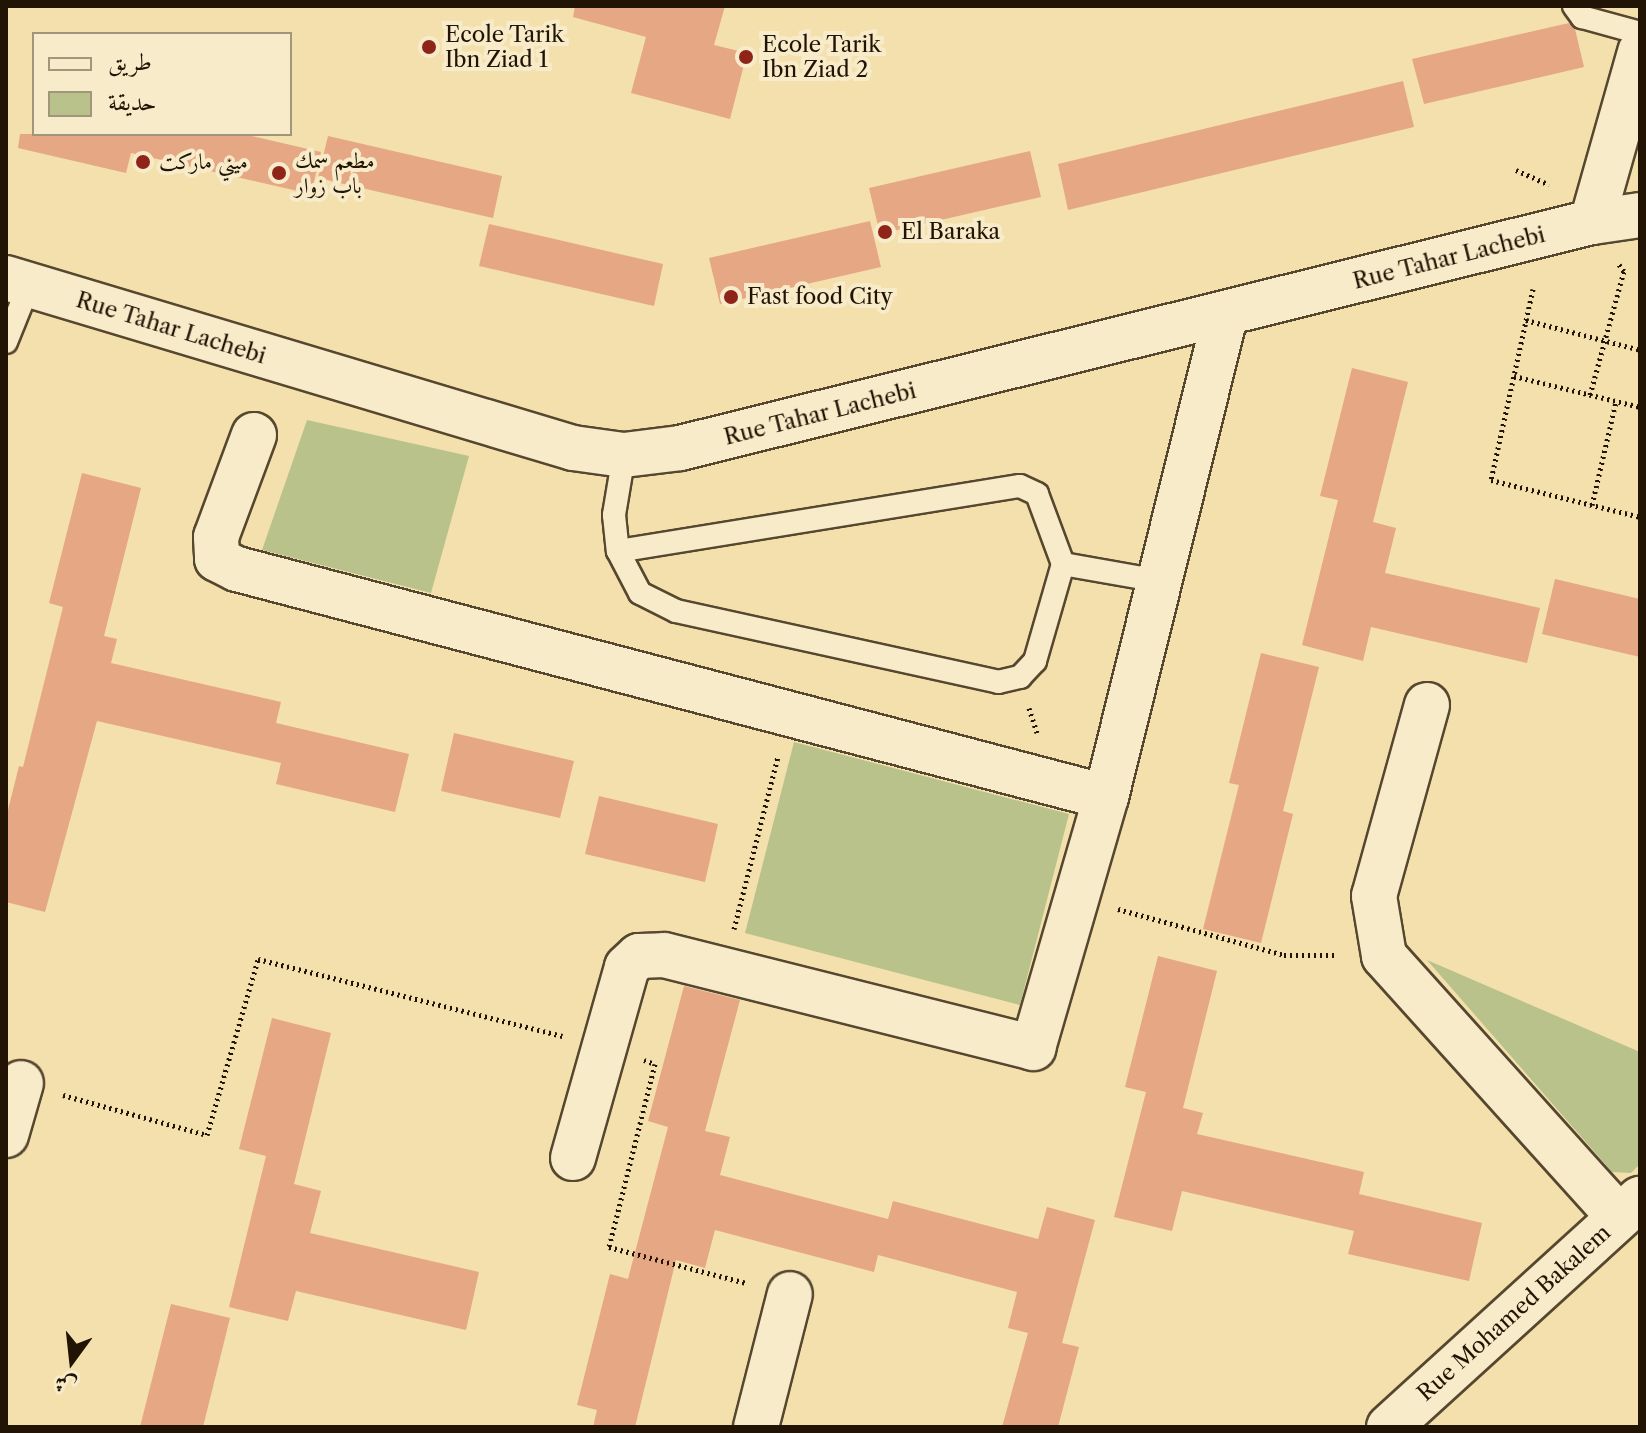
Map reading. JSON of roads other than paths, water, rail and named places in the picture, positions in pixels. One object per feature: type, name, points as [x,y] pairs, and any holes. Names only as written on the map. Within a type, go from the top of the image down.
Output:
[{"type":"street","points":[[1592,222],[1640,52]]},
{"type":"street","points":[[1607,165],[1619,192],[1640,207]]},
{"type":"street","name":"Rue Tahar Lachebi","points":[[18,282],[573,448],[624,455],[680,448],[1592,222],[1640,215]]},
{"type":"street","points":[[573,1158],[627,967],[639,956],[664,955],[1033,1048],[1106,797],[1225,315]]},
{"type":"street","points":[[254,435],[216,537],[217,559],[237,569],[1106,797]]},
{"type":"street","points":[[1427,705],[1374,896],[1384,956],[1630,1208]]},
{"type":"street","points":[[6,1135],[21,1083]]},
{"type":"street","name":"Rue Mohamed Bakalem","points":[[1389,1427],[1630,1208]]},
{"type":"street","points":[[756,1427],[790,1294]]},
{"type":"lane","points":[[1574,6],[1582,17],[1640,33]]},
{"type":"lane","points":[[6,342],[18,282]]},
{"type":"lane","points":[[618,551],[1020,486],[1037,494],[1063,564],[1035,661],[1020,677],[998,682],[676,611],[640,593],[618,551],[614,515],[624,455]]},
{"type":"lane","points":[[1063,564],[1159,581]]},
{"type":"place","name":"Ecole Tarik Ibn Ziad 1","points":[[429,47]]},
{"type":"place","name":"Ecole Tarik Ibn Ziad 2","points":[[746,57]]},
{"type":"place","name":"ميني ماركت","points":[[143,162]]},
{"type":"place","name":"مطعم سمك باب زوار","points":[[279,173]]},
{"type":"place","name":"El Baraka","points":[[885,232]]},
{"type":"place","name":"Fast food City","points":[[731,297]]}]
